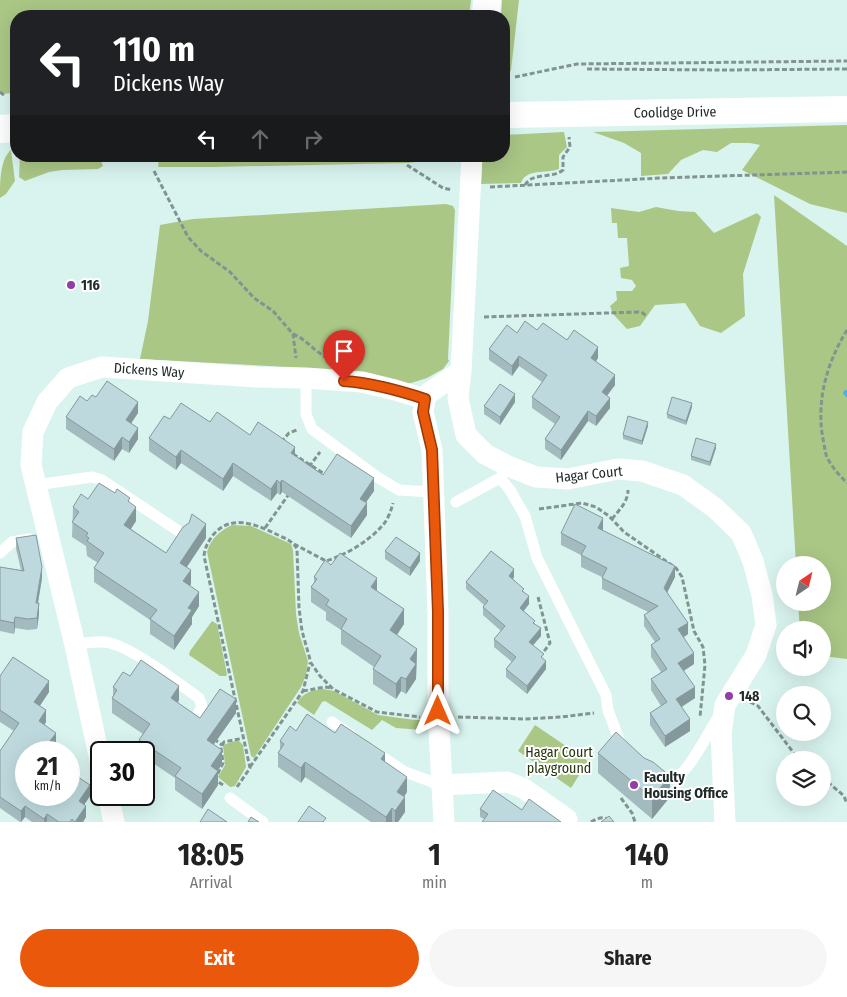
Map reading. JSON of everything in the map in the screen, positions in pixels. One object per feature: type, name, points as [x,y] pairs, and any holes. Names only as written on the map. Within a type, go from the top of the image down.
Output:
[{"type":"street","name":"Coolidge Drive","points":[[510,115],[847,109]]},
{"type":"street","name":"Hagar Court","points":[[472,162],[458,398],[466,435],[504,472],[536,478],[568,478],[622,469],[642,471],[683,486],[715,508],[741,534],[753,562],[762,595],[766,625],[756,655],[729,699],[721,734],[725,822]]},
{"type":"street","name":"Dickens Way","points":[[96,741],[76,645],[31,465],[33,432],[48,402],[68,378],[102,367],[257,377],[306,378],[362,382],[425,399]]},
{"type":"street","points":[[444,822],[438,711],[438,612],[432,492],[432,450],[423,412],[428,393],[461,371]]},
{"type":"street","points":[[442,785],[507,782],[523,788],[567,819]]},
{"type":"street","points":[[110,806],[114,822]]},
{"type":"lane","points":[[306,378],[306,414],[312,429],[377,477],[399,490],[432,492]]},
{"type":"lane","points":[[456,502],[504,472],[510,490],[525,516],[537,558],[606,695],[608,710],[623,751],[630,756]]},
{"type":"lane","points":[[36,485],[92,477],[102,480],[183,534]]},
{"type":"lane","points":[[0,553],[12,542],[47,534]]},
{"type":"lane","points":[[76,645],[109,642],[130,651],[199,698],[202,708],[196,718]]},
{"type":"lane","points":[[649,773],[663,778],[681,774],[696,754],[729,699]]},
{"type":"lane","points":[[332,722],[405,772],[442,785]]},
{"type":"lane","points":[[232,795],[263,822]]},
{"type":"path","points":[[515,77],[577,64],[847,61]]},
{"type":"path","points":[[587,69],[847,69]]},
{"type":"path","points":[[0,92],[5,96]]},
{"type":"path","points":[[524,185],[527,180],[558,174],[563,170],[563,157],[570,146],[569,134]]},
{"type":"path","points":[[408,165],[449,190],[660,178],[847,172]]},
{"type":"path","points":[[154,171],[188,237],[201,251],[230,272],[254,298],[273,311],[293,334],[296,361],[306,378]]},
{"type":"path","points":[[464,318],[638,312],[643,313],[647,317]]},
{"type":"path","points":[[847,330],[829,366],[820,415],[827,458],[847,483]]},
{"type":"path","points":[[279,445],[289,433],[300,429]]},
{"type":"path","points":[[287,450],[329,477]]},
{"type":"path","points":[[304,473],[321,450]]},
{"type":"path","points":[[612,519],[628,497],[622,469]]},
{"type":"path","points":[[265,528],[293,489]]},
{"type":"path","points":[[250,768],[204,556],[205,547],[224,525],[233,522],[248,523],[265,528],[326,561],[334,559],[369,538],[384,524],[399,490]]},
{"type":"path","points":[[525,516],[534,510],[582,503],[596,507],[612,519],[624,532],[676,568],[682,577],[694,631],[704,647],[705,665],[700,722]]},
{"type":"path","points":[[209,735],[222,745],[223,763],[216,778],[217,781],[232,795],[302,691],[310,663],[302,631],[294,543]]},
{"type":"path","points":[[536,590],[550,643],[540,657]]},
{"type":"path","points":[[310,663],[333,689],[376,712],[420,717],[423,712],[451,711],[459,717],[525,719],[561,717],[608,710]]},
{"type":"path","points":[[302,691],[325,687],[333,689]]},
{"type":"path","points":[[729,699],[758,706],[792,751]]},
{"type":"path","points":[[222,745],[224,742],[244,738]]},
{"type":"path","points":[[831,785],[844,796],[847,804]]},
{"type":"path","points":[[621,798],[632,813],[635,822]]},
{"type":"path","points":[[592,822],[598,818],[607,818],[612,822]]},
{"type":"green space","points":[[0,0],[471,0],[470,10],[10,10],[10,93],[0,94]]},
{"type":"green space","points":[[502,0],[519,0],[510,72],[510,10],[501,10]]},
{"type":"green space","points":[[847,125],[847,213],[810,204],[742,170],[760,145],[731,143],[717,152],[703,150],[681,160],[668,174],[641,176],[641,153],[624,143],[593,132]]},
{"type":"green space","points":[[564,132],[567,147],[559,155],[559,169],[532,173],[527,175],[521,183],[481,184],[482,162],[510,162],[510,135]]},
{"type":"green space","points":[[10,151],[10,162],[13,162],[15,181],[6,194],[0,198],[3,165]]},
{"type":"green space","points":[[20,162],[102,162],[103,166],[98,169],[49,172],[25,181],[19,177]]},
{"type":"green space","points":[[159,162],[416,162],[213,167],[158,167]]},
{"type":"green space","points":[[774,195],[847,246],[847,659],[831,657],[831,621],[799,621],[799,611],[831,611],[831,556],[795,556]]},
{"type":"green space","points":[[446,204],[453,206],[455,210],[449,361],[443,369],[427,378],[408,384],[370,373],[140,359],[148,321],[160,225],[193,219]]},
{"type":"green space","points":[[656,207],[695,212],[714,233],[757,213],[761,217],[743,274],[745,316],[721,333],[700,326],[685,303],[655,305],[640,326],[627,329],[613,314],[610,306],[617,300],[616,291],[632,291],[636,286],[632,280],[621,278],[620,268],[629,266],[627,238],[618,238],[617,223],[612,223],[611,208],[639,212]]},
{"type":"green space","points":[[232,525],[251,526],[291,544],[293,550],[296,614],[299,633],[308,661],[306,675],[301,687],[254,758],[251,756],[207,552],[216,536]]},
{"type":"green space","points":[[212,621],[217,624],[226,676],[220,676],[189,655]]},
{"type":"green space","points":[[323,689],[334,691],[378,715],[421,720],[425,714],[428,715],[428,722],[422,730],[396,728],[382,720],[372,730],[325,701],[322,702],[314,715],[297,703],[308,693]]},
{"type":"green space","name":"Hagar Court playground","points":[[535,725],[588,761],[571,788],[518,751]]},
{"type":"green space","points":[[238,740],[243,745],[246,767],[235,786],[230,787],[218,777],[225,765],[223,745]]},
{"type":"building","points":[[525,321],[537,330],[543,323],[567,340],[574,330],[598,347],[591,358],[615,375],[602,392],[610,398],[596,416],[588,411],[561,450],[545,439],[560,417],[532,397],[547,375],[519,356],[512,366],[489,349],[507,325],[517,333]]},
{"type":"building","points":[[107,381],[138,402],[126,420],[138,428],[129,442],[122,437],[114,449],[66,417],[80,396],[87,401],[92,395],[96,397]]},
{"type":"building","points":[[500,384],[515,394],[500,417],[484,406]]},
{"type":"building","points":[[672,397],[692,403],[686,421],[667,414]]},
{"type":"building","points":[[181,403],[210,422],[217,412],[250,435],[258,422],[295,447],[291,453],[323,475],[337,454],[374,478],[360,499],[367,503],[351,526],[282,480],[280,483],[277,480],[271,489],[233,463],[223,479],[181,450],[176,457],[149,438],[164,416],[170,419]]},
{"type":"building","points":[[628,416],[648,422],[642,441],[623,435]]},
{"type":"building","points":[[696,438],[716,444],[710,462],[691,456]]},
{"type":"building","points":[[99,483],[115,493],[117,489],[130,498],[128,501],[136,507],[124,525],[166,553],[183,527],[189,523],[192,514],[206,524],[180,563],[191,570],[183,581],[199,592],[188,608],[192,610],[174,636],[150,619],[157,610],[94,568],[104,553],[87,541],[89,538],[86,536],[88,533],[72,522],[79,512],[73,507],[81,494],[88,499]]},
{"type":"building","points":[[575,504],[603,518],[598,528],[675,566],[664,588],[688,623],[678,629],[694,653],[678,663],[695,687],[676,699],[690,719],[665,736],[650,713],[667,702],[651,679],[667,669],[651,645],[660,639],[644,615],[658,606],[602,578],[607,568],[581,555],[586,546],[561,533]]},
{"type":"building","points":[[36,535],[42,567],[36,603],[39,603],[37,618],[15,617],[14,623],[0,620],[0,567],[24,571],[16,538]]},
{"type":"building","points":[[396,537],[420,553],[410,568],[385,551]]},
{"type":"building","points":[[491,551],[514,569],[509,576],[529,596],[520,608],[535,621],[533,623],[541,628],[529,642],[544,654],[541,657],[546,661],[527,686],[506,669],[516,657],[494,639],[505,626],[483,607],[488,601],[466,582]]},
{"type":"building","points":[[340,553],[377,578],[371,587],[404,609],[390,630],[417,649],[410,659],[416,664],[406,679],[401,677],[396,684],[373,669],[381,656],[341,629],[347,619],[326,605],[329,600],[311,587],[317,579],[314,577],[325,560],[331,565]]},
{"type":"building","points":[[13,657],[49,681],[34,702],[46,710],[39,721],[56,733],[50,741],[15,741],[15,806],[25,806],[21,811],[0,797],[0,751],[19,723],[0,710],[0,676]]},
{"type":"building","points":[[141,660],[179,686],[171,698],[200,718],[220,689],[236,699],[207,740],[222,750],[211,766],[218,771],[202,794],[175,776],[181,768],[155,751],[155,741],[139,740],[150,724],[112,698],[117,690],[113,687],[123,672],[130,676]]},
{"type":"building","points":[[307,714],[335,733],[341,724],[385,753],[381,759],[407,777],[397,792],[405,797],[395,811],[392,808],[386,817],[305,762],[301,768],[278,753],[284,744],[280,741],[290,726],[296,731]]},
{"type":"building","points":[[616,732],[644,758],[653,762],[670,776],[652,798],[598,753]]},
{"type":"building","points":[[80,778],[90,785],[80,800]]},
{"type":"building","points":[[493,790],[522,810],[529,799],[561,822],[482,822],[488,814],[480,809]]},
{"type":"building","points":[[80,802],[86,806],[75,822],[72,819],[70,822],[59,822],[47,814],[44,819],[25,806],[80,806]]},
{"type":"building","points":[[309,806],[326,818],[323,822],[298,822]]},
{"type":"building","points":[[208,809],[227,822],[200,822]]},
{"type":"building","points":[[609,816],[614,822],[601,822]]},
{"type":"building","points":[[251,817],[259,822],[248,822]]},
{"type":"place","name":"116","points":[[71,285]]},
{"type":"place","name":"148","points":[[729,696]]},
{"type":"place","name":"Faculty Housing Office","points":[[634,785]]},
{"type":"route","points":[[344,381],[362,382],[425,399],[423,412],[432,450],[432,492],[438,612],[438,711]]}]
